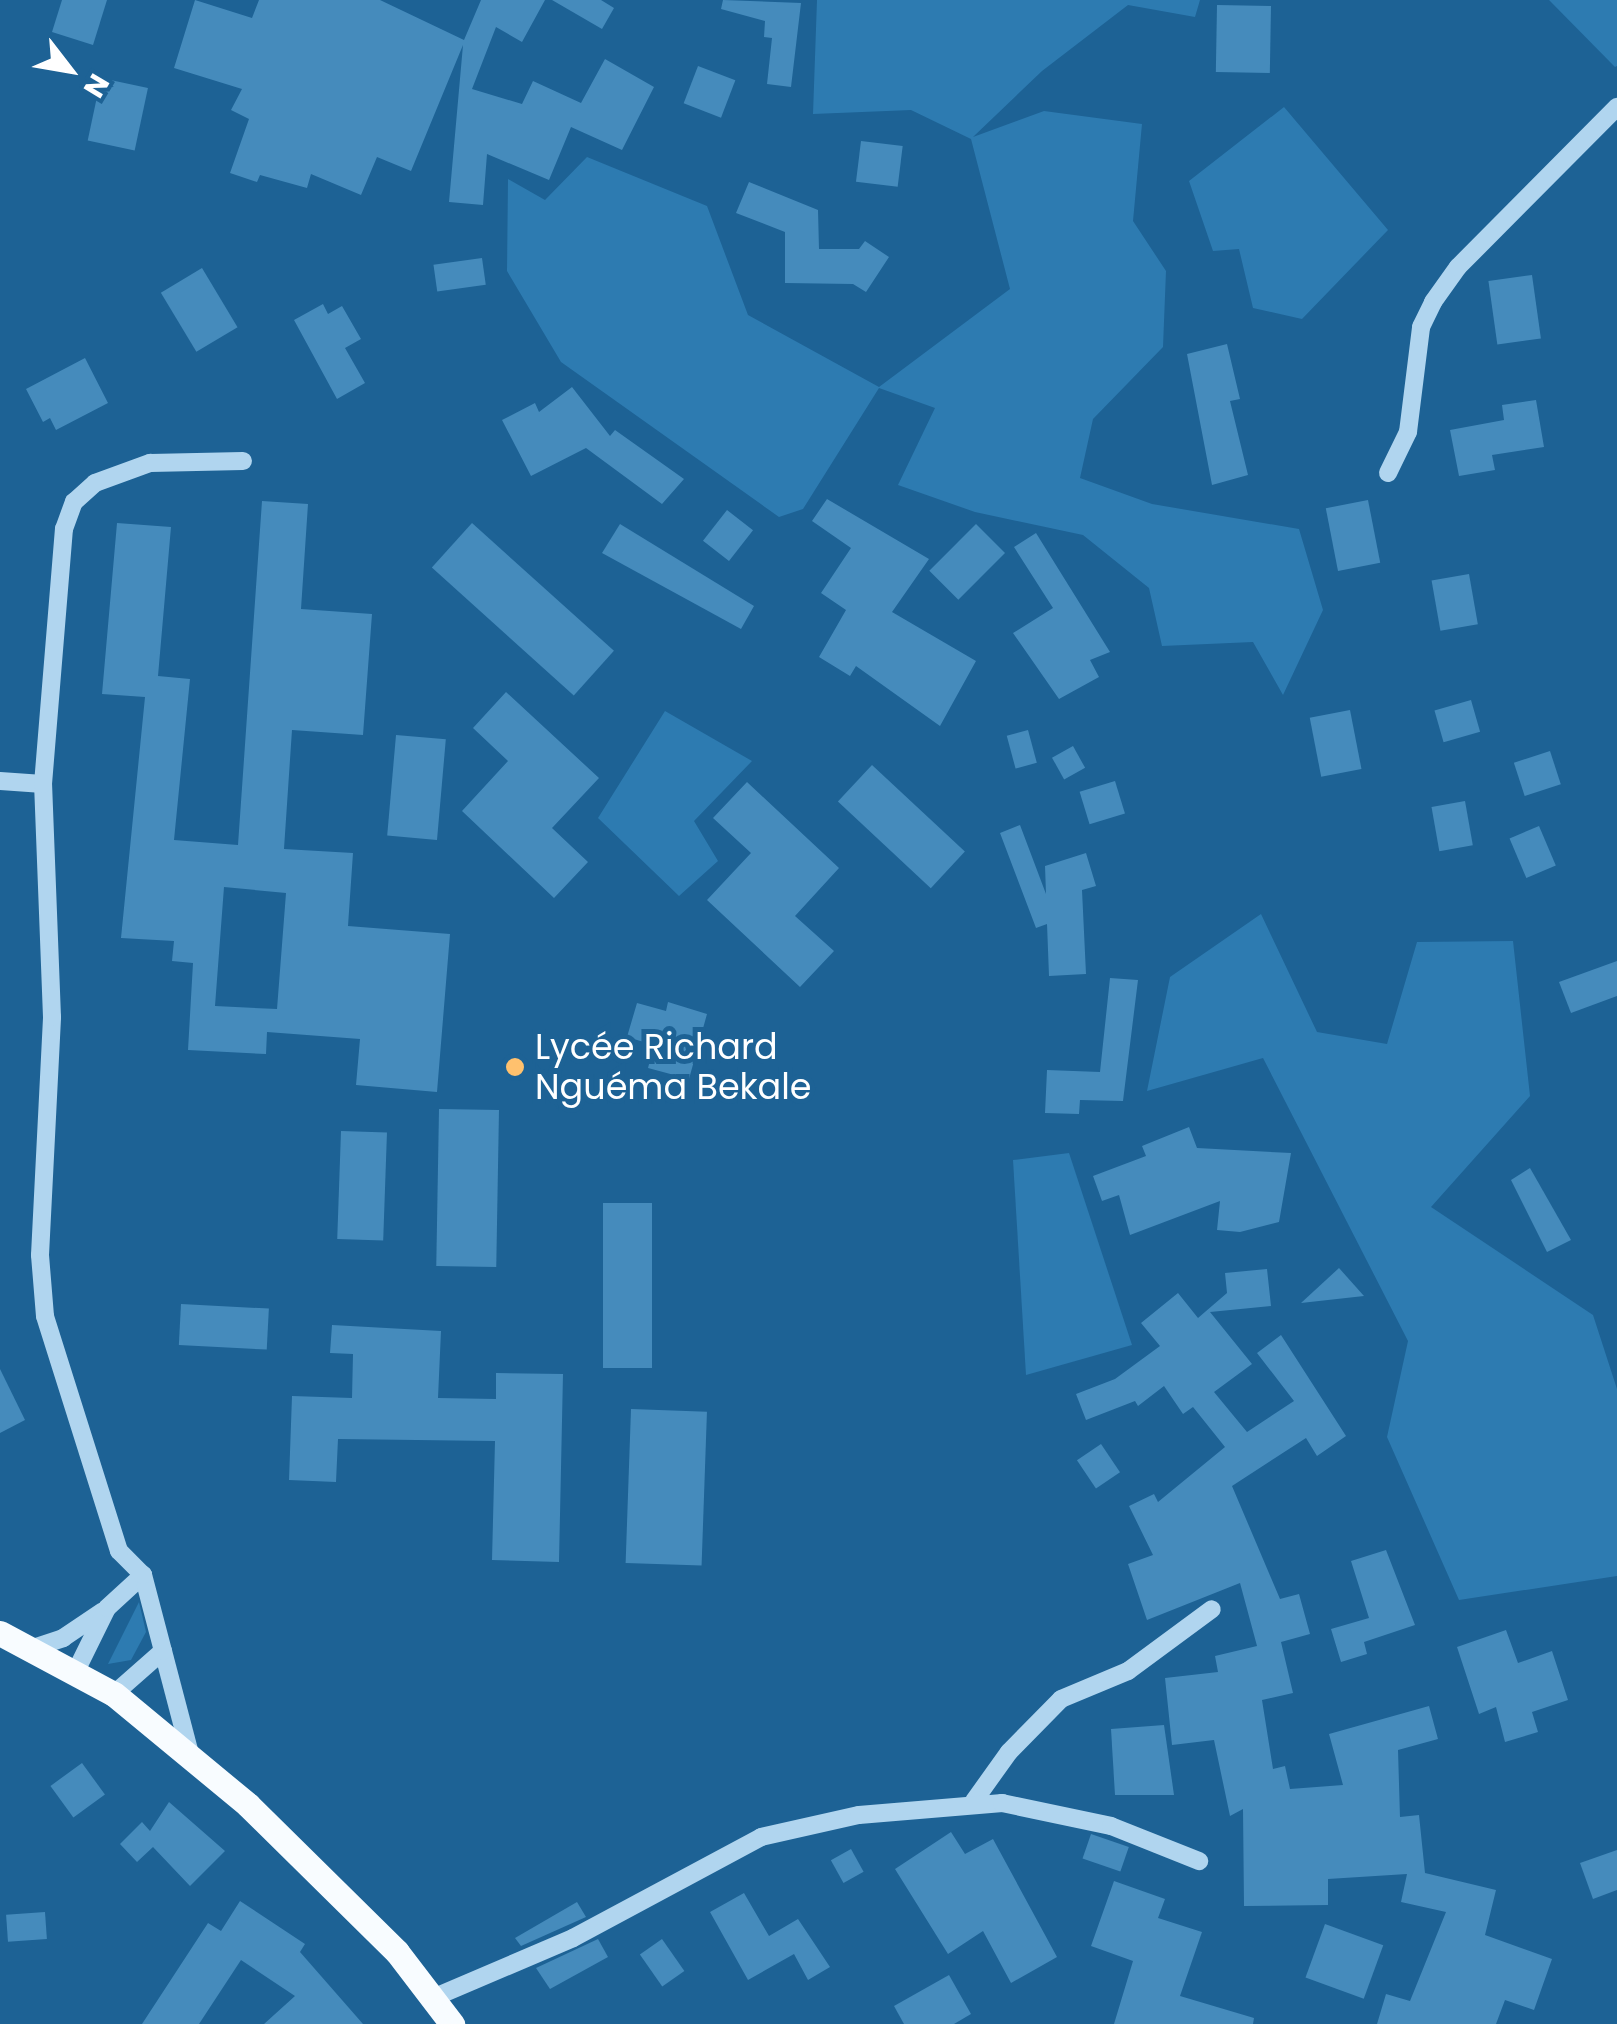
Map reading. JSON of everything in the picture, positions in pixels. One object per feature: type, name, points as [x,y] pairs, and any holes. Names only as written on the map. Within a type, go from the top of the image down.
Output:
[{"type":"main road","points":[[0,1633],[76,1670],[114,1694],[191,1758],[298,1851],[435,1997],[452,2024]]},
{"type":"street","points":[[1388,473],[1408,432],[1421,327],[1433,302],[1458,267],[1617,106]]},
{"type":"street","points":[[191,1758],[143,1575],[119,1551],[44,1316],[40,1256],[52,1017],[43,784],[64,529],[74,502],[95,483],[150,463],[243,461]]},
{"type":"street","points":[[0,781],[43,784]]},
{"type":"street","points":[[30,1649],[64,1638],[107,1608],[143,1575]]},
{"type":"street","points":[[76,1670],[107,1608]]},
{"type":"street","points":[[974,1802],[1009,1752],[1061,1699],[1128,1671],[1212,1609]]},
{"type":"street","points":[[114,1694],[163,1651]]},
{"type":"street","points":[[435,1997],[573,1938],[761,1837],[859,1815],[974,1802],[1111,1826],[1198,1860]]},
{"type":"shaded area","points":[[817,0],[1200,0],[1195,17],[1128,5],[1042,71],[973,137],[1044,111],[1142,124],[1133,221],[1166,271],[1163,347],[1093,419],[1080,478],[1152,504],[1299,529],[1323,610],[1283,695],[1253,642],[1162,646],[1149,588],[1083,535],[975,512],[898,485],[935,408],[879,388],[803,509],[779,517],[561,362],[507,271],[508,179],[545,200],[587,157],[707,206],[748,315],[879,387],[1010,289],[971,139],[911,110],[813,114]]},
{"type":"shaded area","points":[[1549,0],[1617,0],[1617,66],[1615,67]]},
{"type":"shaded area","points":[[1284,107],[1388,230],[1302,319],[1253,308],[1239,249],[1213,251],[1189,181]]},
{"type":"shaded area","points":[[665,711],[752,761],[694,821],[718,861],[679,896],[598,818]]},
{"type":"shaded area","points":[[1261,914],[1317,1032],[1387,1044],[1417,942],[1513,941],[1530,1096],[1431,1207],[1593,1315],[1617,1389],[1617,1576],[1459,1600],[1387,1437],[1408,1341],[1263,1058],[1147,1091],[1170,977]]},
{"type":"shaded area","points":[[1069,1153],[1132,1345],[1026,1375],[1013,1160]]},
{"type":"shaded area","points":[[139,1602],[146,1632],[131,1660],[108,1664]]},
{"type":"building","points":[[62,0],[107,0],[93,45],[52,32]]},
{"type":"building","points":[[195,0],[252,18],[259,0],[380,0],[464,40],[481,0],[545,0],[522,42],[496,27],[472,89],[522,104],[533,81],[581,103],[605,59],[654,87],[622,150],[571,127],[549,180],[487,154],[483,205],[449,202],[463,45],[411,171],[377,157],[361,195],[311,174],[307,188],[260,175],[257,182],[230,173],[249,119],[231,110],[242,89],[174,68]]},
{"type":"building","points":[[552,0],[601,0],[614,8],[602,29]]},
{"type":"building","points":[[723,0],[801,3],[791,87],[767,84],[772,38],[764,37],[765,21],[721,9]]},
{"type":"building","points":[[1217,5],[1271,6],[1270,73],[1216,72]]},
{"type":"building","points":[[698,66],[735,80],[721,118],[684,103]]},
{"type":"building","points":[[101,78],[148,88],[135,151],[88,141]]},
{"type":"building","points":[[861,141],[903,146],[898,187],[856,182]]},
{"type":"building","points":[[749,182],[818,210],[819,249],[859,249],[865,241],[889,257],[866,292],[853,284],[785,283],[785,232],[736,213]]},
{"type":"building","points":[[482,258],[486,285],[437,292],[433,265]]},
{"type":"building","points":[[202,268],[238,327],[196,352],[161,293]]},
{"type":"building","points":[[1532,275],[1541,338],[1497,345],[1488,281]]},
{"type":"building","points":[[323,304],[328,314],[342,306],[361,339],[345,348],[365,383],[337,399],[294,320]]},
{"type":"building","points":[[1227,344],[1240,399],[1230,401],[1248,475],[1212,485],[1187,354]]},
{"type":"building","points":[[85,358],[108,403],[56,430],[50,418],[43,422],[26,389]]},
{"type":"building","points":[[572,387],[610,436],[615,430],[684,479],[662,504],[586,448],[531,476],[502,420],[535,403],[539,412]]},
{"type":"building","points":[[1536,400],[1544,447],[1492,455],[1495,470],[1459,476],[1450,430],[1504,420],[1502,405]]},
{"type":"building","points":[[827,499],[929,559],[892,612],[976,661],[940,726],[856,666],[850,676],[819,657],[846,610],[821,593],[851,548],[812,521]]},
{"type":"building","points":[[1368,500],[1380,563],[1338,571],[1326,508]]},
{"type":"building","points":[[262,501],[308,504],[301,609],[372,614],[363,735],[292,730],[284,849],[353,853],[348,926],[450,934],[437,1092],[356,1085],[360,1039],[267,1032],[266,1054],[188,1050],[193,963],[172,961],[174,941],[121,938],[145,697],[102,694],[117,523],[171,527],[158,676],[190,679],[174,840],[238,845]],"holes":[[[224,887],[286,893],[277,1009],[215,1006]]]},
{"type":"building","points":[[727,510],[753,530],[729,561],[703,541]]},
{"type":"building","points":[[472,523],[614,651],[574,695],[432,568]]},
{"type":"building","points":[[620,524],[754,606],[741,629],[602,553]]},
{"type":"building","points":[[976,524],[1005,553],[958,600],[929,571]]},
{"type":"building","points":[[1036,533],[1110,652],[1090,660],[1099,677],[1059,699],[1013,633],[1053,608],[1014,547]]},
{"type":"building","points":[[1469,574],[1478,624],[1440,631],[1432,581]]},
{"type":"building","points":[[506,692],[599,778],[552,828],[588,862],[554,898],[462,811],[508,761],[473,728]]},
{"type":"building","points":[[1471,700],[1480,732],[1444,742],[1434,710]]},
{"type":"building","points":[[1350,710],[1361,769],[1321,777],[1310,718]]},
{"type":"building","points":[[1028,730],[1037,763],[1016,769],[1007,736]]},
{"type":"building","points":[[396,735],[446,739],[437,840],[387,836]]},
{"type":"building","points":[[1073,746],[1085,768],[1064,780],[1052,758]]},
{"type":"building","points":[[1550,751],[1561,784],[1525,796],[1514,763]]},
{"type":"building","points":[[872,765],[965,852],[931,888],[838,802]]},
{"type":"building","points":[[1115,781],[1125,814],[1090,824],[1080,792]]},
{"type":"building","points":[[747,782],[839,868],[795,916],[834,951],[800,987],[707,900],[751,853],[713,818]]},
{"type":"building","points":[[1465,801],[1473,845],[1439,851],[1432,807]]},
{"type":"building","points":[[1020,825],[1046,894],[1045,866],[1086,853],[1096,886],[1082,890],[1086,974],[1049,976],[1047,924],[1036,928],[1000,833]]},
{"type":"building","points":[[1539,826],[1556,866],[1526,878],[1510,839]]},
{"type":"building","points":[[1617,961],[1617,996],[1571,1013],[1559,982]]},
{"type":"building","points":[[1110,978],[1138,980],[1123,1101],[1080,1100],[1079,1114],[1045,1113],[1047,1070],[1100,1072]]},
{"type":"building","points":[[668,1002],[707,1014],[689,1079],[648,1068],[654,1045],[627,1037],[637,1003],[666,1011]]},
{"type":"building","points":[[439,1109],[499,1110],[496,1267],[436,1266]]},
{"type":"building","points":[[1189,1127],[1197,1148],[1291,1153],[1279,1222],[1240,1232],[1217,1230],[1220,1201],[1130,1235],[1119,1195],[1102,1201],[1093,1176],[1146,1156],[1142,1146]]},
{"type":"building","points":[[341,1131],[387,1133],[383,1241],[337,1239]]},
{"type":"building","points":[[1530,1168],[1571,1240],[1547,1252],[1511,1180]]},
{"type":"building","points":[[603,1203],[652,1203],[652,1368],[603,1368]]},
{"type":"building","points":[[1339,1268],[1364,1296],[1301,1303]]},
{"type":"building","points":[[1267,1269],[1271,1306],[1210,1312],[1252,1364],[1214,1392],[1247,1432],[1294,1401],[1257,1353],[1281,1335],[1346,1436],[1317,1456],[1306,1438],[1232,1486],[1280,1599],[1299,1594],[1310,1634],[1281,1642],[1293,1693],[1262,1700],[1273,1769],[1285,1766],[1290,1789],[1343,1785],[1329,1734],[1429,1706],[1438,1739],[1398,1750],[1400,1817],[1419,1815],[1425,1873],[1496,1890],[1485,1935],[1552,1959],[1534,2010],[1505,2000],[1496,2024],[1377,2024],[1386,1994],[1410,2001],[1446,1912],[1401,1902],[1407,1874],[1328,1879],[1328,1905],[1244,1906],[1243,1809],[1230,1816],[1214,1740],[1172,1745],[1165,1678],[1218,1672],[1215,1656],[1257,1646],[1240,1583],[1147,1620],[1128,1564],[1153,1555],[1129,1506],[1154,1494],[1158,1502],[1225,1447],[1193,1407],[1183,1414],[1164,1386],[1138,1406],[1135,1401],[1086,1420],[1076,1394],[1115,1379],[1160,1346],[1141,1323],[1178,1293],[1198,1318],[1227,1293],[1225,1273]]},
{"type":"building","points":[[181,1304],[269,1309],[267,1350],[179,1345]]},
{"type":"building","points":[[332,1325],[441,1331],[438,1398],[496,1399],[496,1373],[563,1374],[559,1562],[492,1560],[495,1441],[338,1439],[336,1482],[289,1480],[292,1396],[352,1398],[353,1354],[330,1353]]},
{"type":"building","points":[[0,1369],[25,1420],[0,1433]]},
{"type":"building","points":[[631,1409],[707,1412],[702,1566],[626,1563]]},
{"type":"building","points":[[1101,1444],[1120,1472],[1096,1488],[1077,1460]]},
{"type":"building","points":[[1386,1550],[1415,1625],[1364,1642],[1367,1654],[1341,1662],[1331,1629],[1369,1618],[1351,1561]]},
{"type":"building","points":[[1506,1630],[1518,1663],[1552,1651],[1568,1700],[1532,1712],[1538,1732],[1505,1742],[1496,1707],[1479,1714],[1457,1647]]},
{"type":"building","points":[[1164,1725],[1174,1795],[1115,1795],[1111,1729]]},
{"type":"building","points":[[82,1763],[105,1795],[73,1817],[50,1786]]},
{"type":"building","points":[[169,1802],[225,1851],[190,1886],[153,1847],[137,1862],[120,1844],[142,1822],[150,1831]]},
{"type":"building","points":[[951,1832],[965,1854],[993,1839],[1057,1957],[1011,1983],[983,1931],[948,1954],[895,1869]]},
{"type":"building","points":[[1091,1834],[1129,1847],[1120,1872],[1083,1859]]},
{"type":"building","points":[[851,1849],[864,1872],[843,1883],[831,1860]]},
{"type":"building","points":[[1617,1850],[1617,1890],[1593,1899],[1580,1863]]},
{"type":"building","points":[[1114,1881],[1165,1899],[1158,1918],[1202,1932],[1180,1996],[1254,2018],[1253,2024],[1114,2024],[1133,1961],[1091,1946]]},
{"type":"building","points":[[744,1893],[769,1936],[798,1919],[830,1967],[808,1980],[794,1954],[748,1980],[710,1912]]},
{"type":"building","points":[[240,1901],[305,1944],[300,1952],[363,2024],[264,2024],[295,1996],[241,1960],[199,2024],[142,2024],[208,1923],[221,1931]]},
{"type":"building","points":[[577,1902],[586,1917],[521,1946],[515,1938]]},
{"type":"building","points":[[45,1912],[47,1939],[8,1942],[6,1915]]},
{"type":"building","points":[[1325,1924],[1383,1945],[1364,1999],[1306,1978]]},
{"type":"building","points":[[598,1939],[608,1957],[550,1989],[536,1968]]},
{"type":"building","points":[[662,1939],[684,1971],[662,1986],[640,1954]]},
{"type":"building","points":[[949,1975],[971,2014],[954,2024],[904,2024],[894,2006]]},
{"type":"place","name":"Lycée Richard Nguéma Bekale","points":[[515,1067]]}]
